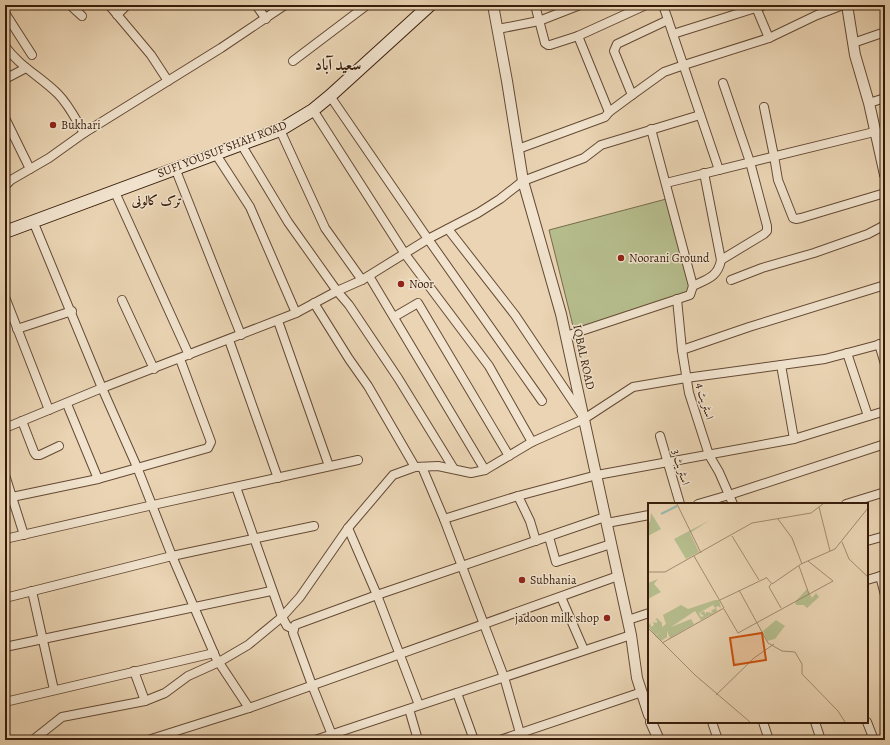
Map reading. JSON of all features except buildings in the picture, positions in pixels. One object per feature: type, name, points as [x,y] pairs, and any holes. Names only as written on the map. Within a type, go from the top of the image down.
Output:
[{"type":"main road","name":"SUFI YOUSUF SHAH ROAD","points":[[5,232],[114,190],[280,130],[312,110],[330,96],[430,5]]},
{"type":"street","points":[[70,5],[82,16]]},
{"type":"street","points":[[109,5],[168,81]]},
{"type":"street","points":[[117,15],[128,5]]},
{"type":"street","points":[[256,5],[266,19]]},
{"type":"street","points":[[5,186],[10,180],[50,158],[84,133],[266,19],[285,5]]},
{"type":"street","points":[[294,61],[367,5]]},
{"type":"street","name":"IQBAL ROAD","points":[[493,5],[523,181],[561,314],[628,620],[637,678],[645,698],[648,711]]},
{"type":"street","points":[[535,5],[545,43],[548,45],[578,36],[646,5]]},
{"type":"street","points":[[498,29],[540,21],[580,5]]},
{"type":"street","points":[[663,5],[719,170]]},
{"type":"street","points":[[518,149],[605,117],[609,112],[664,72],[769,38],[842,5]]},
{"type":"street","points":[[847,5],[855,55],[869,103],[874,132],[885,175]]},
{"type":"street","points":[[673,34],[759,6],[769,38]]},
{"type":"street","points":[[5,13],[32,54]]},
{"type":"street","points":[[632,95],[614,51],[615,46],[668,20]]},
{"type":"street","points":[[853,43],[885,32]]},
{"type":"street","points":[[578,36],[609,112]]},
{"type":"street","points":[[5,46],[11,55],[59,95],[66,103],[84,133]]},
{"type":"street","points":[[5,79],[26,68]]},
{"type":"street","points":[[721,260],[767,230],[768,226],[750,162],[723,83]]},
{"type":"street","points":[[330,96],[542,401]]},
{"type":"street","points":[[869,103],[885,98]]},
{"type":"street","points":[[764,107],[778,180],[792,218],[796,220],[885,193]]},
{"type":"street","points":[[312,110],[406,254],[489,366],[532,442]]},
{"type":"street","points":[[5,428],[67,404],[102,388],[296,313],[365,278],[428,239],[478,213],[500,199],[523,181],[584,158],[601,145],[700,115]]},
{"type":"street","points":[[5,118],[30,169]]},
{"type":"street","points":[[566,336],[690,295],[693,286],[651,129]]},
{"type":"street","points":[[280,130],[326,228],[394,317],[485,470]]},
{"type":"street","points":[[666,183],[874,132]]},
{"type":"street","points":[[241,144],[288,222],[337,291],[349,305],[398,378],[454,469]]},
{"type":"street","points":[[215,153],[250,207],[296,313]]},
{"type":"street","points":[[175,168],[241,335]]},
{"type":"street","points":[[693,286],[716,274],[720,268],[721,260],[704,173]]},
{"type":"street","points":[[114,190],[189,355]]},
{"type":"street","points":[[34,221],[72,311],[102,388],[153,505],[172,556],[214,653],[249,708]]},
{"type":"street","points":[[731,280],[762,268],[814,253],[868,234],[885,225]]},
{"type":"street","points":[[448,229],[515,315],[584,420]]},
{"type":"street","points":[[682,350],[749,327],[885,285]]},
{"type":"street","points":[[5,297],[49,410]]},
{"type":"street","name":"اسٹریٹ 4","points":[[677,299],[682,350],[689,393],[709,455],[719,472],[733,503]]},
{"type":"street","points":[[122,300],[154,369]]},
{"type":"street","points":[[314,303],[419,467],[444,519],[504,677],[521,737]]},
{"type":"street","points":[[394,317],[418,303],[509,456]]},
{"type":"street","points":[[17,330],[72,311]]},
{"type":"street","points":[[278,321],[329,466]]},
{"type":"street","points":[[229,340],[278,478]]},
{"type":"street","points":[[33,740],[62,717],[145,701],[165,693],[188,676],[219,662],[248,645],[282,617],[300,597],[348,528],[393,475],[419,467],[438,466],[471,473],[485,470],[532,442],[584,420],[633,387],[686,378],[825,359],[882,344],[885,364]]},
{"type":"street","points":[[847,353],[868,416]]},
{"type":"street","points":[[12,497],[98,479],[208,448],[211,442],[180,358]]},
{"type":"street","points":[[781,365],[794,439]]},
{"type":"street","points":[[67,404],[98,479]]},
{"type":"street","points":[[444,519],[518,496],[597,475],[794,439],[885,411]]},
{"type":"street","points":[[22,421],[36,455],[40,455],[59,446]]},
{"type":"street","name":"اسٹریٹ 3","points":[[660,436],[680,503]]},
{"type":"street","points":[[701,503],[885,444]]},
{"type":"street","points":[[5,539],[358,460]]},
{"type":"street","points":[[5,475],[24,535]]},
{"type":"street","points":[[236,487],[282,617],[287,626],[293,629],[312,685],[333,737]]},
{"type":"street","points":[[849,503],[885,492]]},
{"type":"street","points":[[518,496],[530,521],[536,541]]},
{"type":"street","points":[[293,629],[294,625],[549,536],[606,520],[648,515]]},
{"type":"street","points":[[5,598],[172,556],[254,540],[314,526]]},
{"type":"street","points":[[348,528],[377,595],[419,705]]},
{"type":"street","points":[[549,536],[556,562],[611,544]]},
{"type":"street","points":[[868,541],[885,536]]},
{"type":"street","points":[[868,580],[882,575],[885,595]]},
{"type":"street","points":[[148,740],[249,708],[618,576]]},
{"type":"street","points":[[5,647],[272,591]]},
{"type":"street","points":[[32,592],[54,690]]},
{"type":"street","points":[[561,597],[584,650]]},
{"type":"street","points":[[628,620],[648,613]]},
{"type":"street","points":[[315,740],[333,737],[419,705],[631,635]]},
{"type":"street","points":[[5,702],[214,653]]},
{"type":"street","points":[[134,671],[145,701]]},
{"type":"street","points":[[456,693],[474,740]]},
{"type":"street","points":[[500,740],[521,737],[645,698]]},
{"type":"street","points":[[409,709],[418,740]]},
{"type":"street","points":[[651,723],[659,740]]},
{"type":"street","points":[[712,723],[718,740]]},
{"type":"street","points":[[763,723],[770,740]]},
{"type":"street","points":[[815,723],[821,740]]},
{"type":"street","points":[[867,723],[874,740]]},
{"type":"green space","name":"Noorani Ground","points":[[670,198],[693,286],[690,295],[575,334],[549,230]]},
{"type":"place","name":"Bukhari","points":[[53,125]]},
{"type":"place","name":"Noorani Ground","points":[[621,258]]},
{"type":"place","name":"Noor","points":[[401,284]]},
{"type":"place","name":"Subhania","points":[[522,580]]},
{"type":"place","name":"jadoon milk shop","points":[[607,618]]},
{"type":"district","name":"سعید آباد","points":[[338,65]]},
{"type":"district","name":"ترک کالونی","points":[[157,200]]}]
